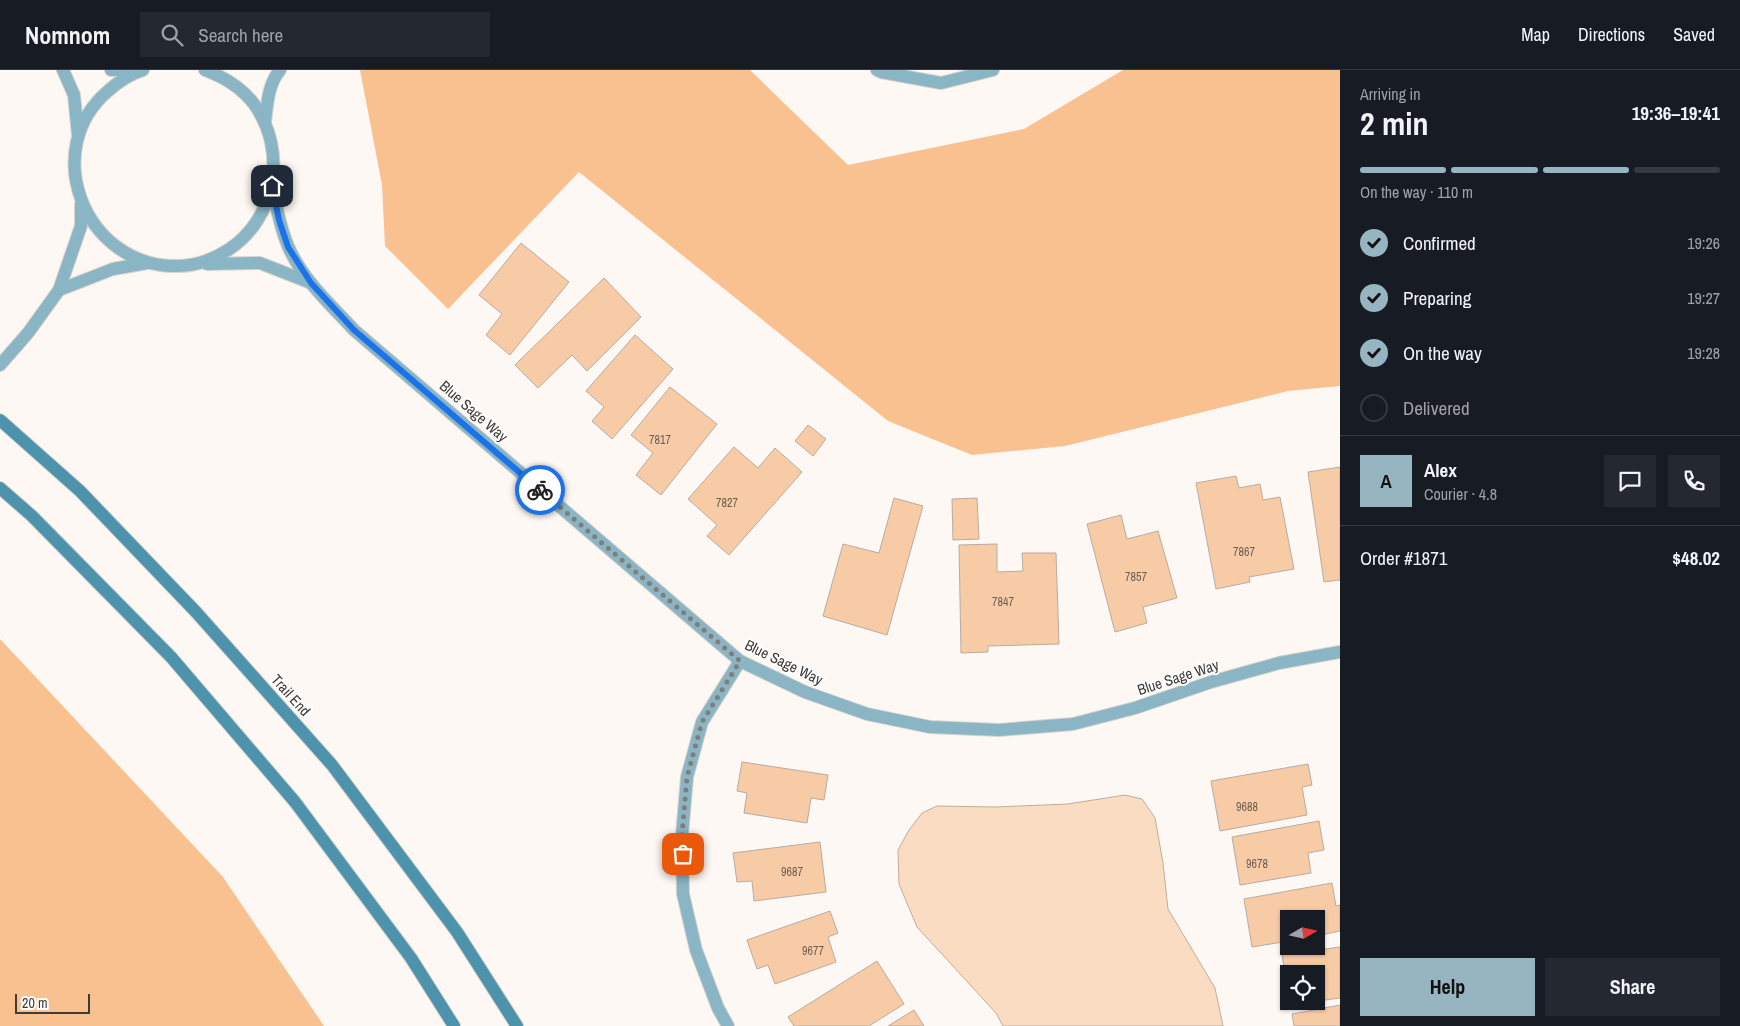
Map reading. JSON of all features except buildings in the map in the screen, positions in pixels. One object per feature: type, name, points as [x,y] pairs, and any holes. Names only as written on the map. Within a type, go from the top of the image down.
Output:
[{"type":"street","points":[[63,70],[74,95],[78,136],[74,166],[75,180],[81,202],[92,222],[106,239],[125,253],[148,263],[171,266],[195,264],[218,256],[238,243],[255,226],[266,207],[272,186],[274,164],[272,143],[265,122],[253,104],[238,88],[220,76],[205,70]]},
{"type":"street","points":[[111,70],[125,70]]},
{"type":"street","points":[[78,136],[87,115],[100,97],[117,83],[143,70]]},
{"type":"street","points":[[265,122],[269,94],[276,74],[280,70]]},
{"type":"street","points":[[880,71],[941,83],[993,70]]},
{"type":"street","name":"Blue Sage Way","points":[[272,186],[279,220],[288,247],[311,283],[354,330],[740,661],[805,692],[867,714],[930,727],[999,730],[1072,724],[1135,708],[1211,682],[1279,663],[1340,652]]},
{"type":"street","points":[[0,364],[28,333],[59,290],[81,226],[81,202]]},
{"type":"street","points":[[59,290],[113,269],[148,263]]},
{"type":"street","name":"Blue Sage Way","points":[[195,264],[260,263],[311,283]]},
{"type":"street","name":"Trail End","points":[[0,420],[80,490],[196,612],[332,765],[457,932],[518,1026]]},
{"type":"street","points":[[0,488],[32,516],[171,657],[289,794],[410,958],[454,1026]]},
{"type":"street","points":[[728,1026],[718,1008],[696,950],[684,894],[682,835],[687,777],[702,722],[740,661]]},
{"type":"shaded area","points":[[360,70],[750,70],[848,165],[1024,129],[1123,70],[1340,70],[1340,386],[1288,391],[1065,446],[972,455],[888,421],[579,172],[448,309],[385,246],[382,185]]},
{"type":"shaded area","points":[[0,639],[223,877],[324,1026],[0,1026]]},
{"type":"shaded area","points":[[1125,795],[1142,799],[1155,818],[1163,863],[1168,909],[1215,988],[1223,1026],[1003,1026],[996,1013],[917,927],[899,884],[898,850],[909,830],[922,813],[937,806],[995,807],[1068,804]]},
{"type":"way so far","points":[[540,490],[740,661],[702,722],[687,777],[682,835],[683,854]]},
{"type":"route","points":[[272,186],[279,220],[288,247],[311,283],[354,330],[540,490]]}]
